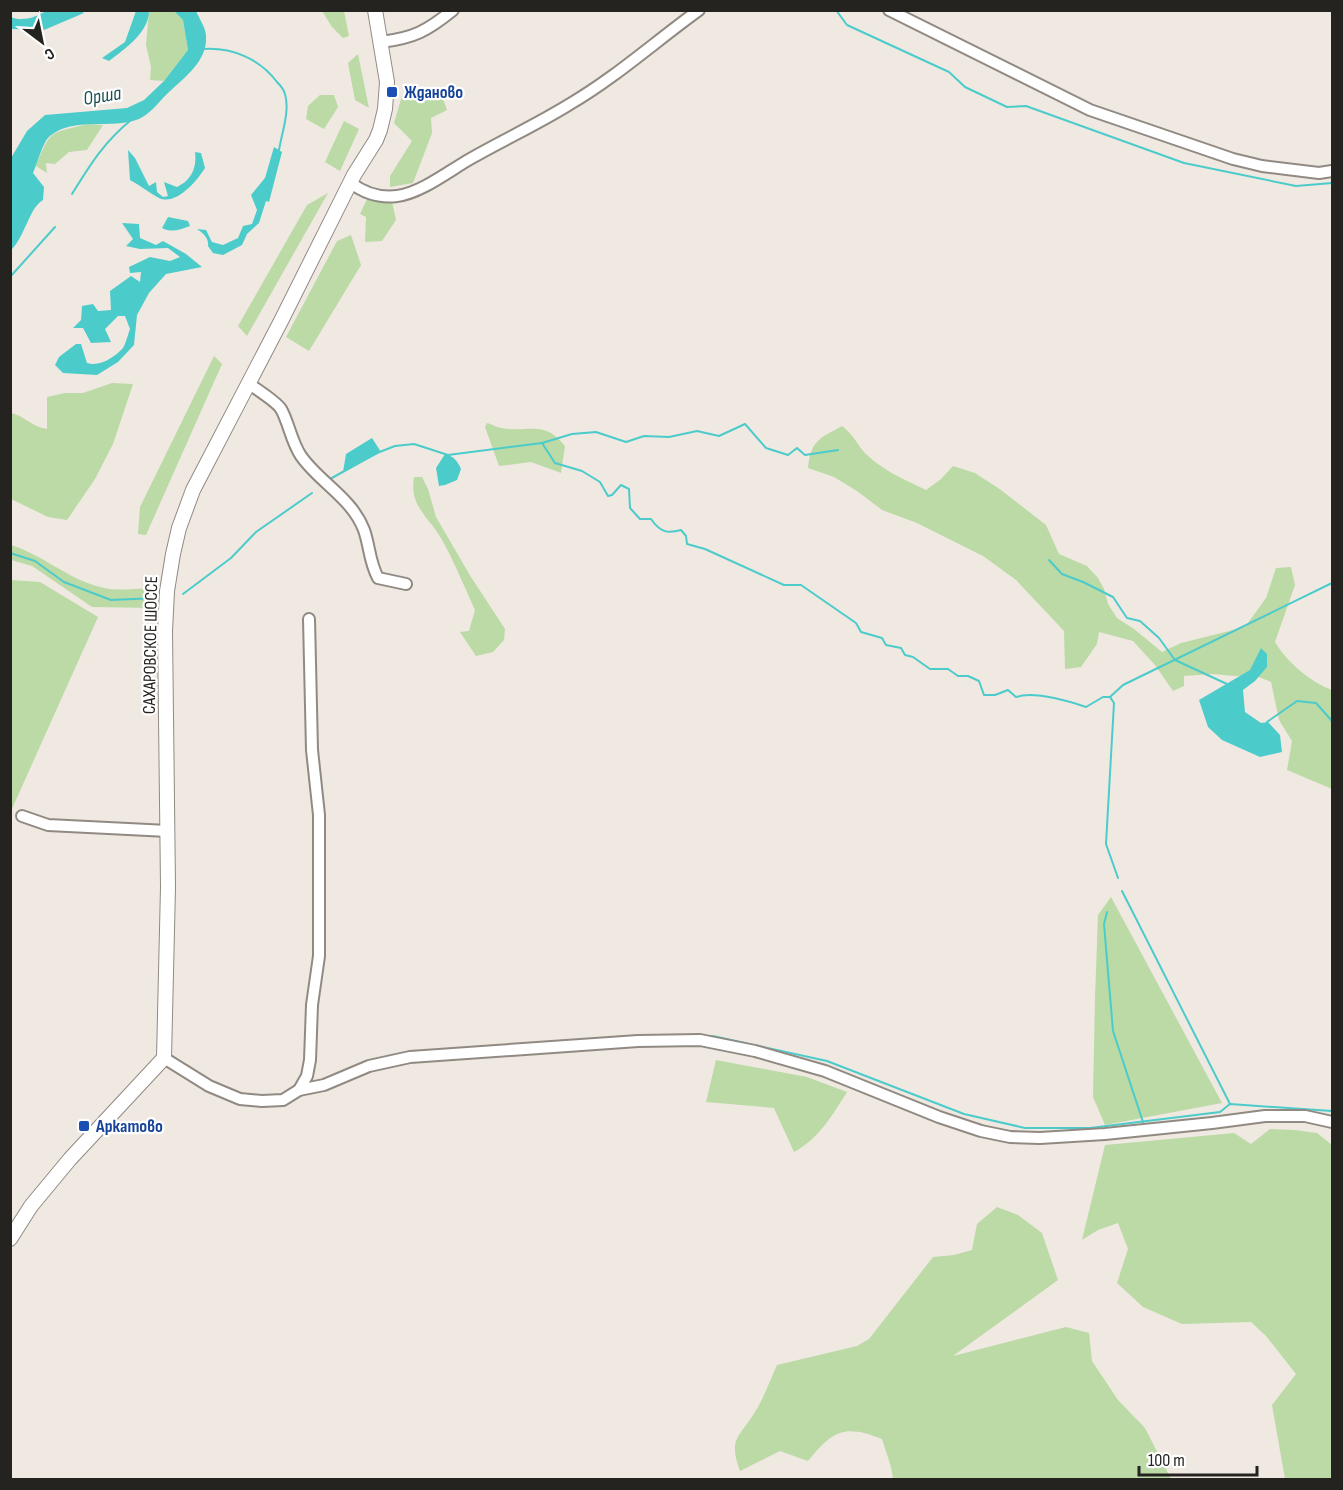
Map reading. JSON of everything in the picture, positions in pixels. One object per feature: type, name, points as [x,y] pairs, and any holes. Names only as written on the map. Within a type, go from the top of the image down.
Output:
[{"type":"main road","name":"САХАРОВСКОЕ ШОССЕ","points":[[164,1058],[168,961],[165,630],[170,568],[179,528],[193,490],[351,183],[376,140],[384,114],[387,76],[375,10]]},
{"type":"main road","points":[[10,1239],[31,1206],[70,1158],[164,1058]]},
{"type":"street","points":[[381,42],[408,39],[437,23],[453,10]]},
{"type":"street","points":[[351,183],[361,191],[383,196],[398,196],[417,191],[477,155],[571,104],[699,10]]},
{"type":"street","points":[[889,10],[1090,110],[1233,159],[1262,166],[1319,173],[1332,171]]},
{"type":"street","points":[[248,383],[280,407],[300,455],[324,482],[348,502],[363,529],[371,564],[378,578],[406,584]]},
{"type":"street","points":[[299,1090],[307,1076],[310,1060],[312,1005],[319,956],[319,815],[312,750],[309,619]]},
{"type":"street","points":[[22,816],[48,825],[168,831]]},
{"type":"street","points":[[164,1058],[209,1086],[240,1099],[262,1101],[283,1100],[299,1090],[324,1085],[376,1063],[410,1057],[638,1041],[700,1040],[755,1051],[825,1071],[939,1117],[981,1131],[1010,1137],[1040,1138],[1105,1134],[1212,1124],[1265,1116],[1305,1116],[1332,1122]]},
{"type":"green space","points":[[149,11],[174,11],[183,20],[188,50],[164,81],[150,80],[151,67],[146,45]]},
{"type":"green space","points":[[322,11],[344,11],[349,36],[343,38],[332,27]]},
{"type":"green space","points":[[358,54],[369,108],[355,100],[348,63]]},
{"type":"green space","points":[[441,93],[447,110],[431,118],[432,133],[413,183],[390,187],[390,176],[412,141],[394,123],[402,96]]},
{"type":"green space","points":[[320,95],[334,95],[338,107],[324,129],[306,119],[308,106]]},
{"type":"green space","points":[[344,121],[359,129],[340,171],[325,162]]},
{"type":"green space","points":[[87,124],[103,125],[87,150],[69,152],[55,164],[46,163],[47,173],[36,166],[45,145],[53,135]]},
{"type":"green space","points":[[328,193],[247,336],[238,326],[307,205]]},
{"type":"green space","points":[[367,199],[392,202],[396,220],[382,241],[365,242],[366,217],[360,214]]},
{"type":"green space","points":[[351,235],[361,265],[309,351],[286,337],[337,241]]},
{"type":"green space","points":[[214,356],[222,364],[146,535],[138,534],[140,507]]},
{"type":"green space","points":[[112,383],[133,384],[113,444],[95,479],[67,520],[48,517],[11,499],[11,413],[47,429],[47,397],[65,393],[83,393]]},
{"type":"green space","points":[[487,423],[501,428],[536,429],[550,432],[565,446],[561,473],[531,462],[499,466],[485,427]]},
{"type":"green space","points":[[842,426],[863,451],[880,466],[926,490],[953,466],[975,473],[1001,490],[1046,525],[1059,554],[1087,566],[1098,578],[1108,604],[1117,618],[1162,652],[1181,643],[1245,627],[1266,598],[1276,568],[1291,567],[1295,585],[1275,642],[1300,670],[1332,690],[1332,789],[1287,770],[1292,741],[1279,720],[1271,682],[1254,675],[1184,676],[1184,686],[1173,691],[1155,665],[1133,641],[1099,632],[1097,644],[1081,667],[1065,669],[1064,631],[1016,580],[983,556],[917,523],[882,510],[834,477],[808,468],[811,451],[818,441]]},
{"type":"green space","points":[[414,477],[422,477],[436,517],[505,629],[504,640],[493,652],[476,656],[460,632],[469,631],[475,610],[446,547],[417,503],[414,496]]},
{"type":"green space","points":[[11,545],[100,587],[120,590],[153,589],[155,608],[92,607],[32,566],[11,560]]},
{"type":"green space","points":[[11,580],[40,582],[98,617],[11,811]]},
{"type":"green space","points":[[1111,897],[1222,1103],[1105,1125],[1093,1097],[1095,998],[1098,915]]},
{"type":"green space","points":[[716,1060],[807,1077],[847,1092],[818,1133],[794,1152],[774,1108],[706,1102]]},
{"type":"green space","points":[[1270,1129],[1317,1133],[1332,1145],[1332,1479],[1285,1479],[1272,1405],[1296,1374],[1266,1336],[1251,1322],[1182,1324],[1143,1307],[1117,1283],[1128,1249],[1118,1223],[1098,1230],[1082,1240],[1105,1145],[1234,1133],[1251,1144]]},
{"type":"green space","points":[[997,1207],[1018,1215],[1042,1233],[1058,1280],[953,1356],[1066,1327],[1089,1333],[1092,1361],[1118,1400],[1145,1428],[1171,1479],[893,1479],[882,1439],[849,1431],[833,1436],[808,1461],[780,1451],[740,1471],[735,1452],[737,1439],[758,1407],[777,1365],[857,1346],[869,1339],[933,1257],[972,1250],[977,1224]]},
{"type":"water","points":[[46,11],[81,11],[84,13],[44,30],[11,29],[11,17],[29,18]]},
{"type":"water","points":[[136,11],[149,11],[141,33],[109,61],[102,58],[125,42]]},
{"type":"water","points":[[174,11],[196,11],[202,23],[206,33],[206,45],[198,62],[154,108],[139,119],[128,122],[70,126],[47,139],[33,173],[44,187],[43,200],[34,209],[20,238],[11,250],[11,158],[27,131],[45,115],[127,108],[144,100],[164,81],[188,50],[183,20]]},
{"type":"water","points":[[274,147],[282,152],[269,202],[266,201],[259,223],[247,234],[242,245],[223,255],[213,253],[205,236],[197,229],[206,230],[212,242],[223,245],[238,238],[243,226],[252,224],[257,210],[251,195],[265,178]]},
{"type":"water","points":[[128,150],[135,158],[149,186],[156,182],[157,192],[163,197],[168,196],[164,182],[177,187],[190,177],[195,163],[195,152],[201,153],[205,168],[185,191],[166,200],[155,196],[130,180]]},
{"type":"water","points":[[168,217],[188,221],[190,226],[179,230],[166,230],[162,228]]},
{"type":"water","points":[[122,223],[139,224],[140,238],[156,245],[163,241],[186,254],[202,267],[166,274],[149,293],[137,315],[134,345],[118,362],[97,375],[63,373],[55,365],[59,357],[76,344],[81,344],[87,363],[97,364],[112,358],[123,348],[130,329],[125,316],[118,316],[105,329],[111,342],[91,343],[83,328],[73,328],[81,320],[82,306],[93,304],[98,311],[111,310],[110,291],[131,276],[140,282],[141,272],[130,273],[129,267],[150,257],[170,261],[180,257],[168,248],[140,249],[126,246],[133,239]]},
{"type":"water","points":[[372,438],[381,452],[343,472],[346,454]]},
{"type":"water","points":[[445,454],[455,459],[461,469],[457,480],[439,486],[436,468]]},
{"type":"water","points":[[1261,648],[1267,654],[1267,667],[1255,681],[1243,690],[1245,712],[1261,723],[1268,722],[1280,735],[1282,752],[1260,757],[1222,740],[1208,727],[1199,700],[1250,670]]},
{"type":"waterway","points":[[836,10],[847,25],[949,72],[965,87],[1007,107],[1026,106],[1184,163],[1296,186],[1332,183]]},
{"type":"waterway","points":[[203,49],[224,50],[245,56],[262,67],[281,86],[287,107],[279,150]]},
{"type":"waterway","points":[[72,194],[105,145],[131,120]]},
{"type":"waterway","points":[[10,277],[55,227]]},
{"type":"waterway","points":[[542,443],[572,434],[596,432],[626,442],[644,436],[669,437],[697,431],[719,436],[745,424],[766,448],[788,455],[797,448],[805,455],[838,450]]},
{"type":"waterway","points":[[330,479],[377,453],[395,446],[414,444],[448,455],[542,443],[555,463],[582,471],[600,482],[608,496],[612,495],[621,485],[629,489],[630,508],[640,519],[651,519],[664,531],[681,530],[686,536],[687,544],[705,549],[784,585],[801,585],[856,623],[861,632],[882,638],[886,645],[901,648],[905,655],[913,657],[930,669],[948,669],[958,676],[968,676],[979,681],[984,695],[995,695],[1008,690],[1016,697],[1041,696],[1086,707],[1103,697],[1110,697],[1123,685],[1332,583]]},
{"type":"waterway","points":[[183,594],[231,558],[256,532],[312,493]]},
{"type":"waterway","points":[[10,553],[35,561],[64,582],[111,600],[157,598]]},
{"type":"waterway","points":[[1049,560],[1062,574],[1113,597],[1127,618],[1140,621],[1159,638],[1175,660],[1227,684]]},
{"type":"waterway","points":[[1110,697],[1114,703],[1106,844],[1118,878]]},
{"type":"waterway","points":[[1267,722],[1297,701],[1316,703],[1332,721]]},
{"type":"waterway","points":[[1122,891],[1230,1104]]},
{"type":"waterway","points":[[1107,912],[1104,924],[1113,1031],[1143,1122]]},
{"type":"waterway","points":[[703,1036],[713,1036],[827,1061],[964,1114],[1025,1128],[1090,1128],[1220,1112],[1230,1104],[1332,1111]]},
{"type":"place","name":"Жданово","points":[[392,92]]},
{"type":"place","name":"Аркатово","points":[[84,1126]]},
{"type":"water label","name":"Орша","points":[[102,95]]}]
